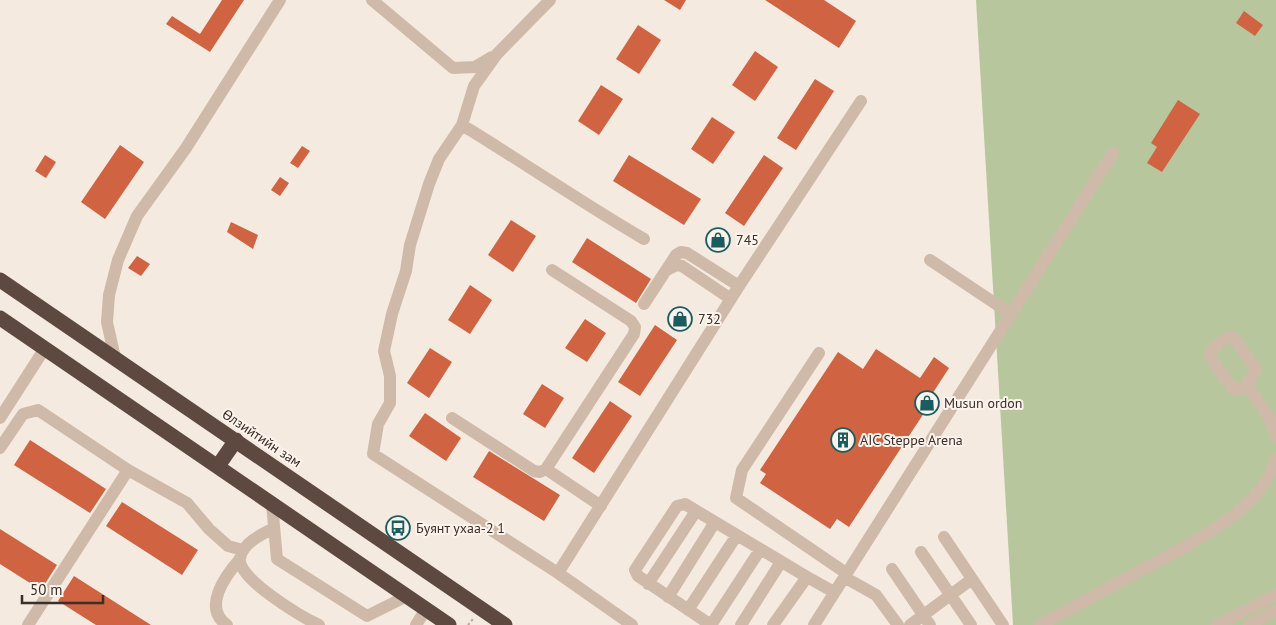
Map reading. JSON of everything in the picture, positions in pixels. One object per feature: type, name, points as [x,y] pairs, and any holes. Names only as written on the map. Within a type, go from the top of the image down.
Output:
[{"type":"highway","name":"Өлзийтийн зам","points":[[0,280],[505,625]]},
{"type":"highway","points":[[0,318],[449,625]]},
{"type":"highway","points":[[218,466],[236,440]]},
{"type":"street","points":[[115,358],[107,322],[109,295],[118,260],[137,216],[186,148],[280,0]]},
{"type":"street","points":[[372,0],[453,68],[475,67],[497,54]]},
{"type":"street","points":[[550,0],[497,54],[474,86],[462,125],[436,168],[410,244],[406,271],[392,314],[384,350],[390,376],[390,402],[378,424],[373,454],[558,573],[632,625]]},
{"type":"street","points":[[558,573],[739,286],[861,100]]},
{"type":"street","points":[[462,125],[536,170],[595,211],[644,240]]},
{"type":"street","points":[[814,625],[1113,153]]},
{"type":"street","points":[[644,304],[676,256],[681,252],[687,253],[739,286]]},
{"type":"street","points":[[930,260],[1011,314]]},
{"type":"street","points":[[667,270],[677,265],[682,266],[731,299]]},
{"type":"street","points":[[452,418],[534,471],[540,472],[546,469],[634,334],[635,327],[630,321],[552,270]]},
{"type":"street","points":[[0,418],[45,348]]},
{"type":"street","points":[[819,353],[742,470],[736,498],[876,595],[898,625]]},
{"type":"street","points":[[1247,385],[1271,420],[1276,437]]},
{"type":"street","points":[[0,448],[23,414],[38,410],[128,470],[187,503],[209,529],[241,555]]},
{"type":"street","points":[[1040,625],[1203,537],[1238,512],[1262,487],[1274,468],[1276,459]]},
{"type":"street","points":[[546,469],[601,506]]},
{"type":"street","points":[[28,625],[128,470]]},
{"type":"street","points":[[272,504],[277,559],[370,621],[407,596]]},
{"type":"street","points":[[760,550],[711,625],[648,584],[638,576],[635,570],[677,506],[685,504],[834,592]]},
{"type":"street","points":[[648,584],[696,511]]},
{"type":"street","points":[[668,597],[715,522]]},
{"type":"street","points":[[227,625],[216,613],[215,601],[230,570],[253,541],[274,528]]},
{"type":"street","points":[[688,610],[737,535]]},
{"type":"street","points":[[944,537],[1003,625]]},
{"type":"street","points":[[921,552],[971,625]]},
{"type":"street","points":[[241,555],[242,568],[266,592],[320,625]]},
{"type":"street","points":[[740,625],[781,562]]},
{"type":"street","points":[[892,569],[927,620]]},
{"type":"street","points":[[773,625],[807,577]]},
{"type":"street","points":[[910,625],[927,620],[951,595],[972,579]]},
{"type":"street","points":[[1217,625],[1276,595]]},
{"type":"street","points":[[416,625],[426,609]]},
{"type":"street","points":[[1249,625],[1276,611]]},
{"type":"green space","points":[[976,0],[1276,0],[1276,625],[1013,625]]},
{"type":"building","points":[[222,0],[244,0],[210,52],[166,24],[172,16],[200,34]]},
{"type":"building","points":[[664,0],[686,0],[680,10]]},
{"type":"building","points":[[765,0],[824,0],[856,21],[839,48]]},
{"type":"building","points":[[1244,11],[1263,25],[1255,36],[1236,23]]},
{"type":"building","points":[[638,25],[661,40],[639,74],[616,59]]},
{"type":"building","points":[[755,51],[778,67],[755,101],[732,85]]},
{"type":"building","points":[[815,79],[834,91],[796,150],[777,138]]},
{"type":"building","points":[[601,85],[623,99],[599,135],[578,121]]},
{"type":"building","points":[[1178,100],[1200,114],[1162,172],[1147,163],[1157,147],[1151,143]]},
{"type":"building","points":[[712,117],[735,132],[713,164],[691,149]]},
{"type":"building","points":[[120,145],[144,162],[105,219],[81,202]]},
{"type":"building","points":[[302,146],[310,151],[298,168],[290,163]]},
{"type":"building","points":[[45,155],[56,162],[46,178],[35,171]]},
{"type":"building","points":[[629,155],[701,199],[684,225],[613,181]]},
{"type":"building","points":[[764,155],[783,168],[744,226],[725,213]]},
{"type":"building","points":[[280,177],[289,183],[280,196],[271,190]]},
{"type":"building","points":[[511,220],[536,236],[513,272],[488,255]]},
{"type":"building","points":[[231,222],[258,235],[253,249],[227,232]]},
{"type":"building","points":[[587,238],[651,279],[636,303],[572,262]]},
{"type":"building","points":[[137,256],[150,264],[141,276],[128,268]]},
{"type":"building","points":[[470,285],[492,300],[470,334],[448,320]]},
{"type":"building","points":[[585,319],[606,333],[587,362],[565,348]]},
{"type":"building","points":[[655,325],[677,340],[640,396],[618,382]]},
{"type":"building","points":[[430,348],[452,362],[429,398],[407,383]]},
{"type":"building","name":"AIC Steppe Arena","points":[[876,349],[920,378],[934,357],[949,368],[923,408],[926,410],[849,527],[837,519],[830,529],[760,483],[766,474],[760,470],[838,352],[863,369]]},
{"type":"building","points":[[542,384],[564,398],[545,428],[523,414]]},
{"type":"building","points":[[610,401],[632,416],[594,473],[572,458]]},
{"type":"building","points":[[425,413],[461,438],[446,461],[409,436]]},
{"type":"building","points":[[30,440],[106,489],[90,513],[14,465]]},
{"type":"building","points":[[489,451],[560,495],[544,521],[473,477]]},
{"type":"building","points":[[122,502],[198,550],[182,575],[106,526]]},
{"type":"building","points":[[0,529],[57,565],[41,590],[0,564]]},
{"type":"building","points":[[74,576],[151,625],[96,625],[58,601]]},
{"type":"place","name":"745","points":[[718,240]]},
{"type":"place","name":"732","points":[[680,319]]},
{"type":"place","name":"Musun ordon","points":[[927,403]]},
{"type":"place","name":"AIC Steppe Arena","points":[[843,440]]},
{"type":"place","name":"Буянт ухаа-2 1","points":[[398,528]]}]
